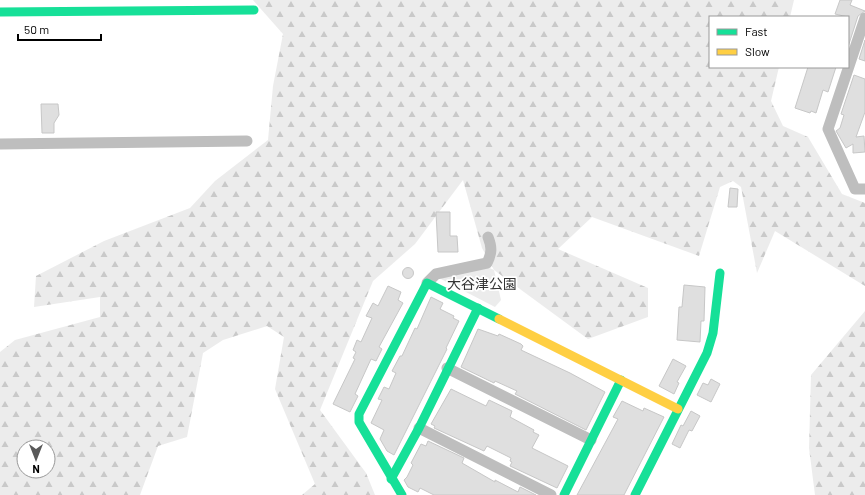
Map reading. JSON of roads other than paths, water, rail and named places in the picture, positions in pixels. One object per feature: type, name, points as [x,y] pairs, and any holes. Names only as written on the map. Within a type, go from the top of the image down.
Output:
[{"type":"street","points":[[0,12],[254,10]]},
{"type":"street","points":[[849,66],[865,18]]},
{"type":"street","points":[[848,68],[828,129],[855,189],[865,189]]},
{"type":"street","points":[[0,144],[247,141]]},
{"type":"street","points":[[402,495],[391,479],[359,422],[359,414],[427,283],[436,274],[487,263],[491,255],[491,244],[488,237]]},
{"type":"street","points":[[635,495],[707,353],[713,333],[720,273]]},
{"type":"street","points":[[427,283],[678,409]]},
{"type":"street","points":[[391,479],[419,428],[478,308]]},
{"type":"street","points":[[448,368],[591,440]]},
{"type":"street","points":[[564,495],[621,380]]},
{"type":"street","points":[[419,428],[552,495]]},
{"type":"park label","name":"大谷津公園","points":[[482,283]]}]
